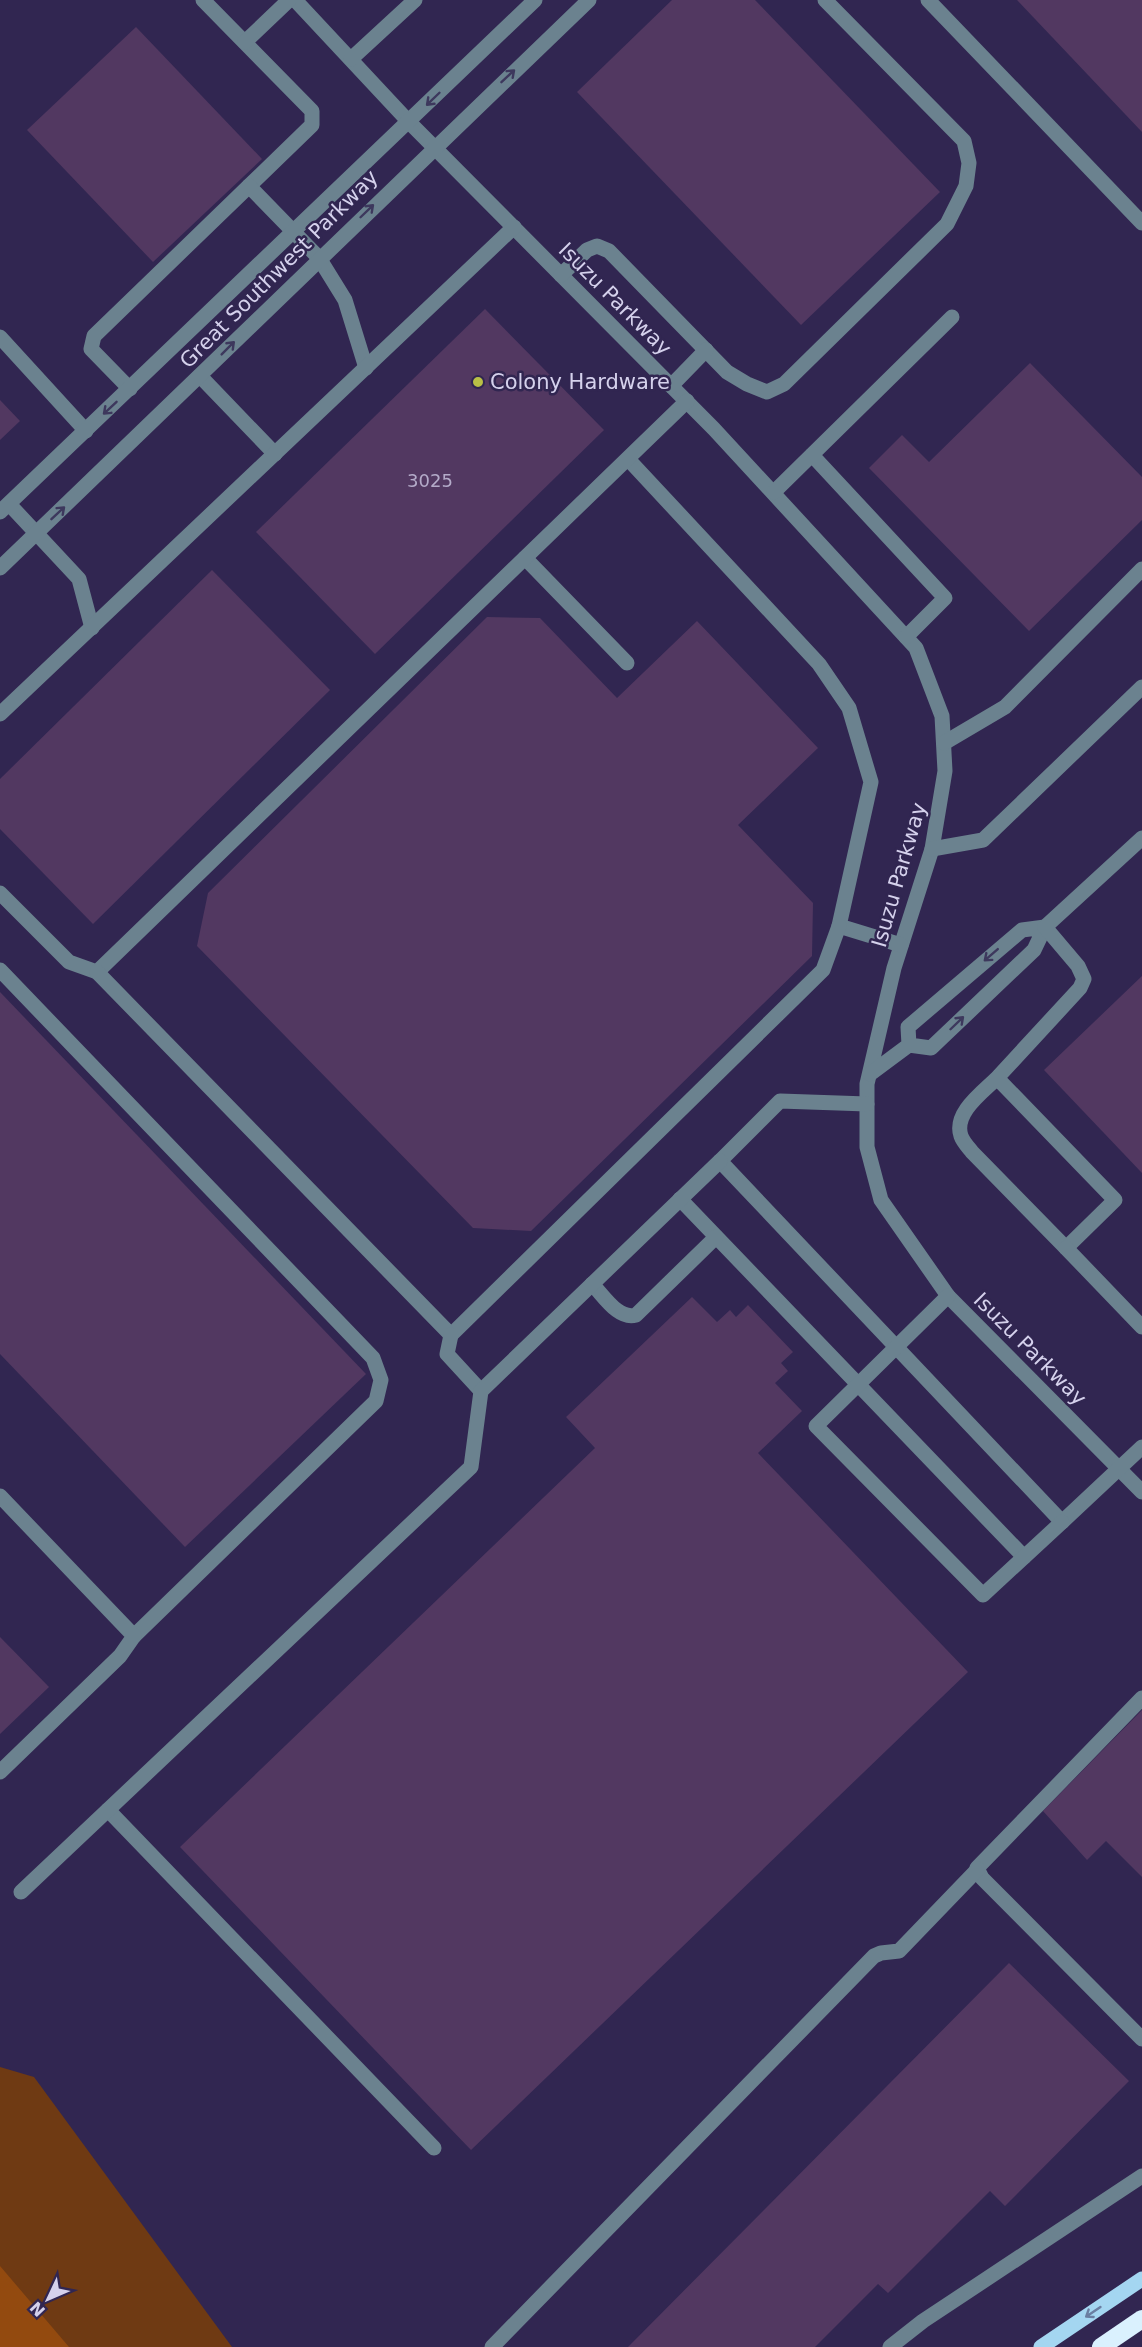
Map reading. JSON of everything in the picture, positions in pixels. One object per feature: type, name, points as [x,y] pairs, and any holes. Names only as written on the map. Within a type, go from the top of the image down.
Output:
[{"type":"highway","points":[[1101,2347],[1142,2319]]},
{"type":"main road","points":[[1041,2347],[1142,2279]]},
{"type":"street","points":[[130,389],[91,349],[94,336],[312,125],[312,111],[203,0]]},
{"type":"street","points":[[245,42],[289,0]]},
{"type":"street","name":"Isuzu Parkway","points":[[295,0],[409,122],[687,401],[774,492],[916,648],[942,716],[945,771],[932,849],[901,945],[870,1074],[867,1147],[881,1200],[948,1296],[1142,1492]]},
{"type":"street","points":[[351,59],[415,0]]},
{"type":"street","name":"Great Southwest Parkway","points":[[4,508],[535,0]]},
{"type":"street","name":"Great Southwest Parkway","points":[[0,568],[589,0]]},
{"type":"street","points":[[561,275],[587,250],[597,246],[609,251],[727,372],[767,392],[784,384],[925,249],[947,224],[966,186],[969,163],[964,141],[825,0]]},
{"type":"street","points":[[928,0],[1142,223]]},
{"type":"street","points":[[249,186],[319,258],[345,300],[366,368]]},
{"type":"street","points":[[0,714],[514,227]]},
{"type":"street","points":[[774,492],[952,317]]},
{"type":"street","points":[[0,338],[86,431]]},
{"type":"street","points":[[672,386],[706,350]]},
{"type":"street","points":[[200,376],[275,454]]},
{"type":"street","points":[[97,972],[687,401]]},
{"type":"street","points":[[812,455],[945,598],[906,637]]},
{"type":"street","points":[[481,1391],[447,1354],[451,1335],[823,970],[839,926],[871,782],[849,708],[819,664],[628,459]]},
{"type":"street","points":[[4,508],[37,533],[79,579],[92,628]]},
{"type":"street","points":[[525,558],[627,663]]},
{"type":"street","points":[[944,743],[1005,707],[1142,569]]},
{"type":"street","points":[[932,849],[982,840],[1142,687]]},
{"type":"street","points":[[870,1074],[909,1045],[931,1048],[1034,950],[1045,927],[1142,838]]},
{"type":"street","points":[[0,893],[69,962],[97,972],[451,1335]]},
{"type":"street","points":[[839,926],[901,945]]},
{"type":"street","points":[[909,1045],[908,1027],[1022,930],[1045,927]]},
{"type":"street","points":[[1045,927],[1078,966],[1084,979],[1080,988],[965,1111],[960,1123],[961,1136],[972,1152],[1142,1328]]},
{"type":"street","points":[[0,970],[373,1358],[381,1380],[376,1401],[134,1636],[120,1656],[0,1772]]},
{"type":"street","points":[[997,1078],[1115,1200],[1066,1248]]},
{"type":"street","points":[[21,1892],[471,1467],[481,1391],[780,1101],[867,1104]]},
{"type":"street","points":[[720,1161],[898,1345],[1062,1522]]},
{"type":"street","points":[[680,1199],[1024,1557]]},
{"type":"street","points":[[592,1284],[621,1314],[628,1317],[636,1315],[716,1237]]},
{"type":"street","points":[[948,1296],[816,1426],[983,1595],[1142,1447]]},
{"type":"street","points":[[0,1496],[134,1636]]},
{"type":"street","points":[[492,2347],[874,1956],[881,1953],[899,1952],[1142,1698]]},
{"type":"street","points":[[108,1810],[434,2148]]},
{"type":"street","points":[[978,1869],[982,1878],[1142,2039]]},
{"type":"street","points":[[890,2347],[923,2321],[1142,2176]]},
{"type":"shaded area","points":[[0,2067],[34,2077],[232,2347],[0,2347]]},
{"type":"shaded area","points":[[0,2266],[69,2347],[0,2347]]},
{"type":"building","points":[[672,0],[755,0],[940,192],[801,325],[577,92]]},
{"type":"building","points":[[1017,0],[1142,0],[1142,132]]},
{"type":"building","points":[[136,27],[262,159],[153,262],[27,130]]},
{"type":"building","points":[[485,309],[604,430],[375,654],[256,532]]},
{"type":"building","points":[[1030,363],[1142,477],[1142,520],[1029,631],[869,468],[902,435],[929,462]]},
{"type":"building","points":[[0,400],[20,421],[0,440]]},
{"type":"building","points":[[212,570],[330,690],[93,924],[0,829],[0,779]]},
{"type":"building","points":[[487,617],[540,618],[617,698],[697,621],[818,748],[738,825],[813,903],[812,956],[531,1231],[473,1228],[197,946],[208,893]]},
{"type":"building","points":[[1142,976],[1142,1173],[1044,1070]]},
{"type":"building","points":[[0,992],[366,1374],[185,1547],[0,1354]]},
{"type":"building","points":[[692,1297],[717,1322],[730,1310],[736,1317],[748,1305],[793,1352],[781,1363],[788,1371],[775,1383],[802,1411],[758,1453],[968,1672],[471,2150],[180,1847],[595,1448],[566,1417]]},
{"type":"building","points":[[0,1637],[49,1687],[0,1734]]},
{"type":"building","points":[[1142,1710],[1142,1877],[1106,1841],[1087,1860],[1043,1811]]},
{"type":"building","points":[[1009,1963],[1129,2081],[1005,2206],[990,2191],[888,2293],[878,2284],[815,2347],[628,2347]]},
{"type":"place","name":"Colony Hardware","points":[[478,382]]}]
